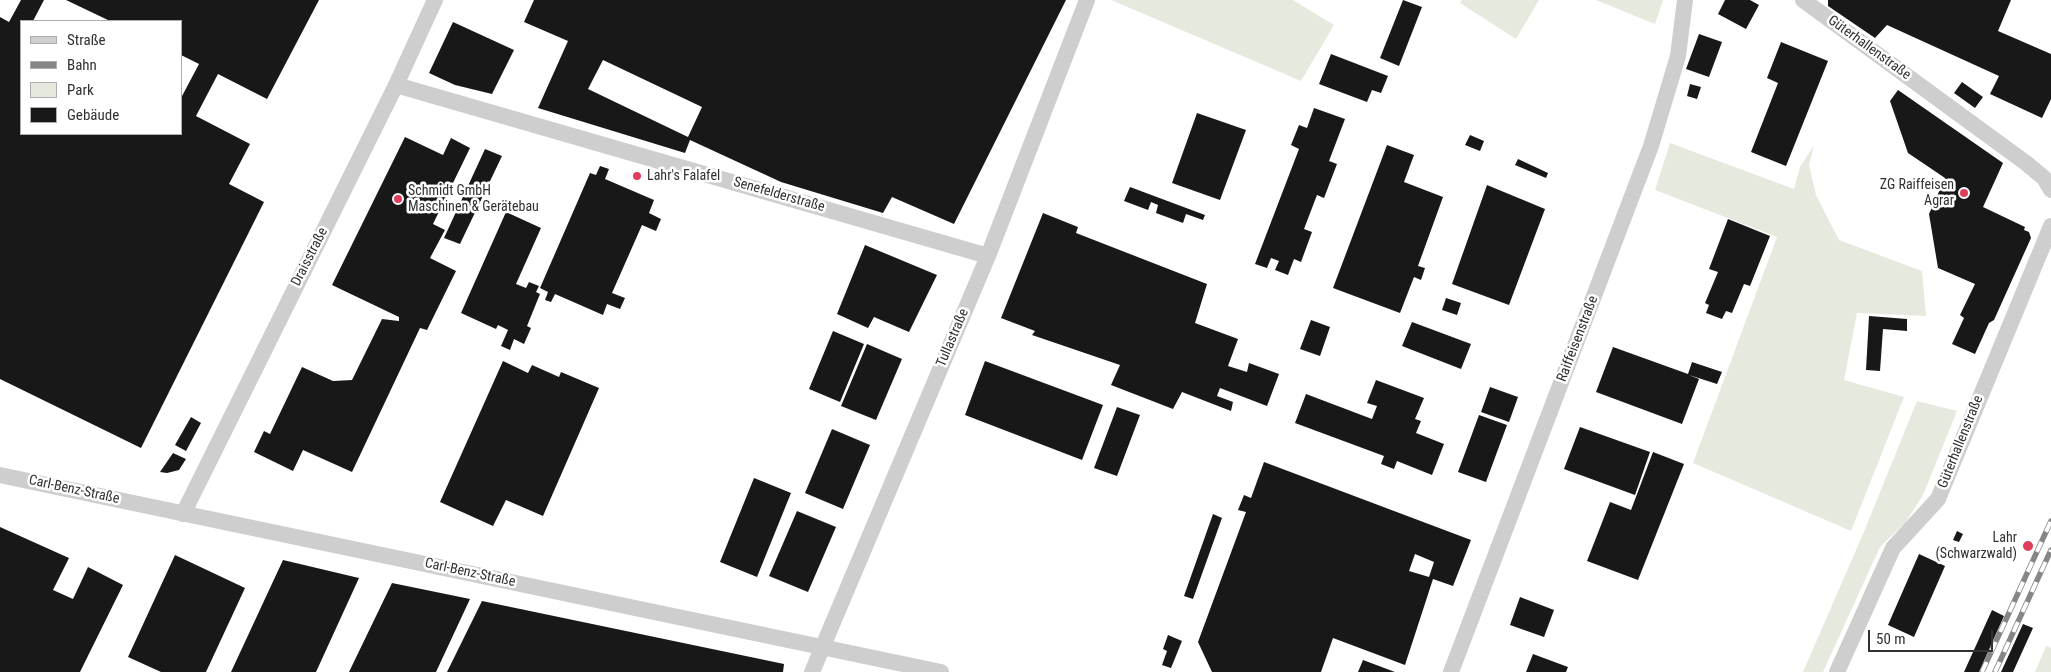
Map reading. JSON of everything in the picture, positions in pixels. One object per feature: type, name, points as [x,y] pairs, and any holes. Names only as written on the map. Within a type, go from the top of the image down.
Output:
[{"type":"street","name":"Draisstraße","points":[[183,514],[396,85],[435,0]]},
{"type":"street","name":"Tullastraße","points":[[812,672],[988,256],[1087,0]]},
{"type":"street","name":"Raiffeisenstraße","points":[[1451,672],[1651,146],[1678,56],[1685,0]]},
{"type":"street","name":"Güterhallenstraße","points":[[1803,0],[2026,163],[2044,178],[2051,190]]},
{"type":"street","name":"Senefelderstraße","points":[[396,85],[988,256]]},
{"type":"street","name":"Güterhallenstraße","points":[[1837,672],[1893,548],[1938,499],[2051,226]]},
{"type":"street","name":"Carl-Benz-Straße","points":[[0,475],[941,672]]},
{"type":"green space","points":[[1111,0],[1293,0],[1334,25],[1301,81]]},
{"type":"green space","points":[[1462,0],[1539,0],[1516,39],[1460,3]]},
{"type":"green space","points":[[1596,0],[1663,0],[1655,24]]},
{"type":"green space","points":[[1670,143],[1794,189],[1800,167],[1814,145],[1809,165],[1816,195],[1839,240],[1922,271],[1926,316],[1857,313],[1844,380],[1904,397],[1851,531],[1693,463],[1777,237],[1655,190]]},
{"type":"green space","points":[[1917,401],[1957,411],[1923,495],[1905,523],[1880,547],[1823,672],[1803,672],[1863,534]]},
{"type":"green space","points":[[2046,646],[2051,648],[2051,672],[2035,672]]},
{"type":"building","points":[[21,0],[44,0],[34,20],[20,20],[20,135],[182,135],[182,96],[199,64],[182,56],[182,20],[108,20],[66,0],[319,0],[267,99],[218,74],[196,116],[250,144],[229,184],[264,202],[141,448],[0,379],[0,17],[9,22]]},
{"type":"building","points":[[534,0],[1066,0],[954,224],[892,197],[883,213],[781,182],[690,140],[685,153],[538,108],[568,41],[524,22]],"holes":[[[603,60],[702,107],[688,137],[588,89]]]},
{"type":"building","points":[[1403,0],[1422,7],[1399,66],[1380,58]]},
{"type":"building","points":[[1725,0],[1750,0],[1759,5],[1746,29],[1718,14]]},
{"type":"building","points":[[1828,0],[2011,0],[1998,31],[2051,54],[2051,99],[2042,118],[1990,94],[1999,76],[1887,25],[1875,38],[1828,6]]},
{"type":"building","points":[[453,22],[514,50],[492,94],[455,85],[429,73]]},
{"type":"building","points":[[1699,34],[1722,42],[1709,77],[1686,69]]},
{"type":"building","points":[[1781,42],[1828,61],[1786,166],[1751,152],[1778,83],[1767,78]]},
{"type":"building","points":[[1331,54],[1388,76],[1381,93],[1372,90],[1367,102],[1319,84]]},
{"type":"building","points":[[1962,82],[1983,97],[1975,108],[1954,93]]},
{"type":"building","points":[[1690,84],[1701,87],[1697,99],[1687,96]]},
{"type":"building","points":[[1898,90],[2003,163],[1983,207],[2025,227],[2024,230],[2029,232],[2031,238],[1994,320],[1989,323],[1975,354],[1952,344],[1964,318],[1960,315],[1975,284],[1938,268],[1929,214],[1945,178],[1908,153],[1890,101]]},
{"type":"building","points":[[1314,108],[1345,119],[1329,161],[1337,164],[1324,198],[1317,195],[1304,229],[1312,232],[1301,262],[1294,259],[1288,275],[1275,270],[1279,261],[1271,258],[1267,268],[1255,264],[1299,149],[1291,145],[1299,125],[1307,128]]},
{"type":"building","points":[[1197,113],[1246,130],[1220,200],[1172,183]]},
{"type":"building","points":[[1470,135],[1484,141],[1480,151],[1465,145]]},
{"type":"building","points":[[405,137],[443,155],[451,138],[470,148],[433,224],[445,230],[430,258],[456,271],[427,330],[420,328],[352,472],[303,450],[293,471],[254,452],[264,431],[270,434],[302,367],[333,381],[352,380],[382,319],[399,321],[399,317],[332,285]]},
{"type":"building","points":[[1387,145],[1414,155],[1404,182],[1443,197],[1418,266],[1425,268],[1421,280],[1414,277],[1400,313],[1333,288]]},
{"type":"building","points":[[485,149],[502,156],[460,244],[444,238]]},
{"type":"building","points":[[1518,159],[1548,173],[1546,178],[1515,165]]},
{"type":"building","points":[[600,166],[609,169],[605,179],[654,200],[649,213],[661,219],[656,231],[642,225],[612,293],[625,298],[620,309],[607,304],[603,315],[555,294],[551,302],[545,300],[548,292],[540,288],[590,173],[596,175]]},
{"type":"building","points":[[1487,185],[1545,209],[1509,305],[1452,284]]},
{"type":"building","points":[[1130,187],[1205,215],[1203,220],[1186,214],[1183,223],[1156,213],[1158,205],[1151,202],[1148,210],[1124,201]]},
{"type":"building","points":[[506,212],[541,228],[516,284],[526,288],[529,282],[539,286],[536,292],[540,294],[527,326],[531,328],[524,344],[514,339],[510,350],[501,346],[508,330],[498,325],[496,329],[461,313]]},
{"type":"building","points":[[1043,213],[1078,227],[1076,233],[1207,284],[1195,323],[1238,339],[1228,366],[1247,372],[1249,363],[1279,374],[1267,406],[1220,388],[1217,396],[1233,402],[1231,411],[1182,392],[1173,409],[1111,385],[1120,365],[1032,335],[1035,331],[1001,318]]},
{"type":"building","points":[[1728,219],[1770,236],[1750,286],[1744,284],[1732,313],[1726,311],[1722,319],[1706,313],[1709,305],[1705,303],[1718,272],[1709,269]]},
{"type":"building","points":[[865,245],[937,275],[909,332],[874,317],[868,328],[837,314]]},
{"type":"building","points":[[1446,298],[1461,303],[1457,315],[1442,310]]},
{"type":"building","points":[[1869,316],[1907,319],[1907,331],[1883,329],[1880,371],[1866,370]]},
{"type":"building","points":[[1311,320],[1330,327],[1320,356],[1300,349]]},
{"type":"building","points":[[1412,322],[1471,344],[1461,369],[1402,346]]},
{"type":"building","points":[[833,331],[864,344],[840,402],[809,389]]},
{"type":"building","points":[[867,344],[902,359],[876,420],[841,406]]},
{"type":"building","points":[[1613,347],[1688,374],[1692,362],[1722,372],[1717,384],[1689,375],[1699,379],[1682,424],[1596,392]]},
{"type":"building","points":[[503,361],[528,373],[532,365],[559,377],[561,372],[599,388],[543,516],[506,500],[493,526],[440,502]]},
{"type":"building","points":[[985,361],[1103,405],[1082,460],[965,415]]},
{"type":"building","points":[[1376,380],[1424,398],[1415,419],[1421,421],[1416,433],[1444,444],[1432,475],[1397,461],[1394,469],[1381,464],[1384,456],[1295,423],[1306,394],[1372,419],[1377,406],[1367,403]]},
{"type":"building","points":[[1490,387],[1518,397],[1509,422],[1481,412]]},
{"type":"building","points":[[1117,407],[1140,415],[1117,476],[1094,468]]},
{"type":"building","points":[[1479,415],[1507,425],[1486,482],[1458,472]]},
{"type":"building","points":[[191,417],[201,423],[186,451],[175,445]]},
{"type":"building","points":[[1580,427],[1650,452],[1635,495],[1564,469]]},
{"type":"building","points":[[832,429],[870,445],[843,509],[805,493]]},
{"type":"building","points":[[1653,452],[1684,464],[1638,580],[1587,561],[1610,502],[1631,510]]},
{"type":"building","points":[[173,453],[186,459],[179,470],[167,473],[160,472]]},
{"type":"building","points":[[1264,462],[1471,540],[1453,586],[1433,579],[1405,665],[1333,638],[1321,672],[1212,672],[1198,642],[1246,512],[1238,510],[1244,495],[1251,498]],"holes":[[[1415,554],[1434,562],[1429,577],[1409,571]]]},
{"type":"building","points":[[754,478],[791,493],[757,577],[720,562]]},
{"type":"building","points":[[797,511],[836,527],[808,592],[769,576]]},
{"type":"building","points":[[1213,514],[1222,518],[1193,599],[1184,596]]},
{"type":"building","points":[[0,527],[69,558],[53,590],[73,599],[88,567],[123,585],[80,672],[0,672]]},
{"type":"building","points":[[1957,531],[1963,534],[1959,542],[1953,540]]},
{"type":"building","points":[[1919,554],[1945,566],[1914,637],[1888,625]]},
{"type":"building","points":[[175,555],[245,588],[206,672],[161,672],[128,657]]},
{"type":"building","points":[[283,560],[359,578],[316,672],[231,672]]},
{"type":"building","points":[[392,583],[470,599],[436,672],[349,672]]},
{"type":"building","points":[[1520,597],[1554,610],[1544,637],[1510,625]]},
{"type":"building","points":[[482,601],[784,664],[783,672],[447,672]]},
{"type":"building","points":[[1992,610],[2004,616],[1979,672],[1964,672]]},
{"type":"building","points":[[2023,624],[2033,628],[2013,672],[2001,672]]},
{"type":"building","points":[[1168,635],[1182,641],[1171,668],[1162,665],[1167,651],[1163,649]]},
{"type":"building","points":[[1533,654],[1568,667],[1566,672],[1526,672]]},
{"type":"building","points":[[1363,660],[1395,672],[1358,672]]},
{"type":"railway","points":[[1982,672],[2051,521]]},
{"type":"railway","points":[[1995,672],[2051,550]]},
{"type":"place","name":"Lahr's Falafel","points":[[637,176]]},
{"type":"place","name":"ZG Raiffeisen Agrar","points":[[1964,193]]},
{"type":"place","name":"Schmidt GmbH Maschinen & Gerätebau","points":[[398,199]]},
{"type":"place","name":"Lahr (Schwarzwald)","points":[[2028,546]]}]
